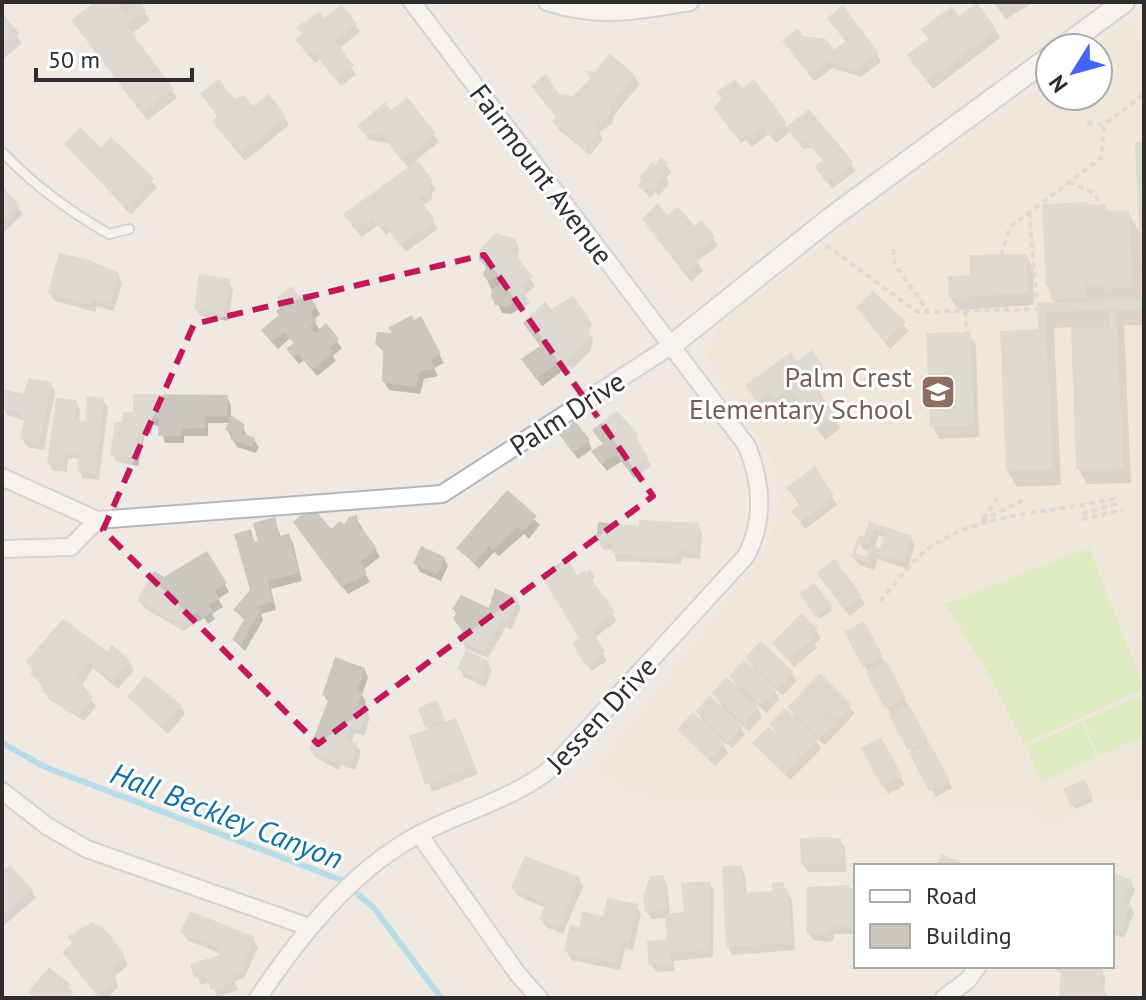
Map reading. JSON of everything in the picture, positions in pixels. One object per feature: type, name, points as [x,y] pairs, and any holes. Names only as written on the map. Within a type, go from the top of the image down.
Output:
[{"type":"street","name":"Fairmount Avenue","points":[[412,2],[672,345]]},
{"type":"street","points":[[547,2],[578,13],[644,10],[690,2]]},
{"type":"street","points":[[1084,32],[1124,2]]},
{"type":"street","name":"Palm Drive","points":[[2,477],[97,520],[442,494],[672,345],[832,217],[1034,69]]},
{"type":"street","name":"Jessen Drive","points":[[258,998],[309,927],[378,862],[419,834],[500,801],[553,767],[746,556],[758,533],[758,474],[747,446],[672,345]]},
{"type":"street","points":[[2,549],[71,547],[97,520]]},
{"type":"street","points":[[2,791],[57,833],[87,849],[309,927]]},
{"type":"street","points":[[419,834],[517,973],[539,998]]},
{"type":"street","points":[[944,998],[968,980],[977,968]]},
{"type":"lane","points":[[2,152],[23,175],[89,222],[109,234],[129,229]]},
{"type":"path","points":[[1087,123],[1104,125],[1144,94]]},
{"type":"path","points":[[1001,255],[1010,227],[1101,158],[1104,125]]},
{"type":"path","points":[[1069,182],[1095,194],[1100,205]]},
{"type":"path","points":[[825,244],[917,312],[1037,306],[1029,212]]},
{"type":"path","points":[[893,249],[895,265],[929,312]]},
{"type":"path","points":[[965,311],[967,332]]},
{"type":"path","points":[[982,521],[998,498]]},
{"type":"path","points":[[982,521],[1004,520],[1114,499],[1116,504],[1082,514],[1083,519],[1123,510]]},
{"type":"path","points":[[880,601],[933,545],[1023,500]]},
{"type":"highlighted area","points":[[484,255],[653,496],[318,744],[103,530],[194,324]]},
{"type":"shaded area","name":"Palm Crest Elementary School","points":[[1126,22],[1144,45],[1144,797],[1093,798],[1047,827],[1033,806],[952,804],[877,795],[660,798],[630,791],[599,769],[762,558],[776,521],[779,498],[773,461],[707,355],[720,321],[1034,91],[1034,112],[1114,112],[1113,32]]},
{"type":"green space","points":[[1089,547],[1144,688],[1024,744],[991,678],[945,604]]},
{"type":"green space","points":[[1139,696],[1144,708],[1144,736],[1099,756],[1083,721]]},
{"type":"green space","points":[[1082,722],[1097,757],[1041,782],[1026,747]]},
{"type":"building","points":[[95,2],[126,2],[120,6],[126,14],[130,10],[128,7],[140,2],[147,11],[127,26],[174,89],[142,114],[71,20]]},
{"type":"building","points":[[977,3],[997,30],[927,82],[907,55],[928,39],[921,29],[952,6],[959,16]]},
{"type":"building","points":[[342,4],[357,24],[335,41],[354,66],[335,80],[315,52],[309,57],[295,39],[302,34],[296,27],[320,12],[324,18]]},
{"type":"building","points":[[843,5],[879,53],[856,70],[828,61],[809,75],[782,40],[798,29],[803,36],[826,39],[834,50],[845,41],[827,18]]},
{"type":"building","points":[[2,13],[20,34],[2,49]]},
{"type":"building","points":[[609,53],[636,76],[610,107],[609,116],[595,125],[600,130],[585,149],[552,122],[556,117],[531,86],[546,74],[559,94],[573,96],[590,79],[586,71],[596,72]]},
{"type":"building","points":[[219,79],[234,99],[244,95],[253,106],[269,94],[286,117],[239,155],[212,121],[217,116],[200,93]]},
{"type":"building","points":[[735,79],[742,88],[754,79],[787,123],[770,136],[763,127],[746,141],[740,133],[736,137],[713,107],[722,99],[717,92]]},
{"type":"building","points":[[407,97],[436,133],[401,160],[383,135],[363,133],[357,126],[385,102],[391,110]]},
{"type":"building","points":[[809,109],[853,162],[826,183],[815,166],[822,160],[807,141],[797,142],[786,127]]},
{"type":"building","points":[[80,127],[101,147],[111,137],[154,178],[125,208],[64,144]]},
{"type":"building","points":[[1135,142],[1144,142],[1144,283],[1141,283]]},
{"type":"building","points":[[661,157],[668,163],[662,170],[666,174],[654,189],[650,186],[645,192],[638,186],[642,180],[639,178],[652,162],[655,165]]},
{"type":"building","points":[[418,160],[433,181],[429,191],[419,198],[435,220],[400,246],[385,224],[380,229],[372,218],[356,231],[343,214]]},
{"type":"building","points":[[2,186],[20,206],[2,223]]},
{"type":"building","points":[[1088,202],[1088,205],[1106,204],[1107,211],[1129,210],[1133,287],[1109,288],[1106,292],[1102,284],[1086,284],[1086,298],[1051,300],[1050,286],[1046,286],[1042,204]]},
{"type":"building","points":[[658,203],[667,215],[678,207],[695,226],[702,220],[715,237],[694,253],[700,262],[685,275],[642,219]]},
{"type":"building","points":[[495,233],[516,239],[514,252],[533,277],[522,287],[527,294],[506,307],[495,305],[491,295],[492,289],[500,286],[498,277],[488,281],[483,275],[486,267],[479,259],[479,251]]},
{"type":"building","points":[[59,253],[87,259],[119,273],[110,304],[93,299],[91,305],[48,293]]},
{"type":"building","points":[[1027,254],[1028,293],[949,298],[948,276],[970,275],[969,255]]},
{"type":"building","points":[[199,274],[230,279],[224,314],[194,309]]},
{"type":"building","points":[[291,286],[301,298],[306,293],[317,306],[310,312],[317,321],[310,327],[315,333],[326,323],[339,339],[330,347],[333,352],[312,370],[298,354],[294,358],[286,349],[294,343],[285,332],[272,343],[261,330],[279,315],[276,311],[283,305],[277,298]]},
{"type":"building","points":[[873,291],[906,322],[885,342],[856,307]]},
{"type":"building","points":[[573,296],[589,317],[583,321],[590,330],[588,342],[566,363],[563,359],[536,379],[521,359],[540,346],[523,323],[545,301],[551,309]]},
{"type":"building","points":[[1144,299],[1144,309],[1116,310],[1123,467],[1076,469],[1071,328],[1109,327],[1109,310],[1045,312],[1053,469],[1006,471],[1000,331],[1038,329],[1037,303]]},
{"type":"building","points":[[412,315],[414,320],[421,316],[441,354],[431,360],[436,368],[420,371],[416,387],[382,382],[383,351],[381,346],[375,345],[377,332],[392,333],[388,328]]},
{"type":"building","points":[[970,332],[974,425],[930,427],[926,333]]},
{"type":"building","points":[[812,350],[823,366],[814,372],[813,379],[819,387],[815,389],[835,415],[817,429],[789,388],[775,398],[771,392],[757,402],[745,385],[791,352],[797,361]]},
{"type":"building","points":[[29,378],[52,382],[40,443],[20,439],[24,421],[18,412],[2,408],[5,389],[23,394]]},
{"type":"building","points":[[133,394],[228,395],[227,416],[205,416],[205,428],[181,429],[181,436],[158,436],[159,419],[149,418],[147,427],[141,426],[134,459],[110,455],[115,422],[122,422],[123,412],[133,412]]},
{"type":"building","points":[[87,396],[104,398],[96,473],[77,471],[79,453],[65,451],[63,465],[47,463],[56,398],[77,400],[74,420],[85,421]]},
{"type":"building","points":[[617,411],[639,435],[636,438],[648,457],[629,471],[616,455],[601,464],[591,451],[603,444],[592,430]]},
{"type":"building","points":[[231,415],[245,425],[242,433],[255,438],[252,447],[230,439],[233,433],[225,430]]},
{"type":"building","points":[[575,421],[590,440],[573,453],[559,434]]},
{"type":"building","points":[[815,466],[834,496],[800,522],[791,511],[801,503],[786,488]]},
{"type":"building","points":[[507,490],[537,516],[523,532],[518,527],[493,550],[489,546],[474,563],[456,548]]},
{"type":"building","points":[[312,506],[331,529],[340,521],[344,525],[349,517],[357,515],[358,524],[377,549],[361,561],[367,573],[354,583],[352,580],[342,588],[293,522]]},
{"type":"building","points":[[275,517],[280,536],[289,533],[299,573],[268,581],[273,602],[258,606],[260,611],[241,645],[232,640],[245,618],[233,610],[250,590],[234,534],[251,529],[254,542],[258,541],[253,523]]},
{"type":"building","points":[[639,520],[699,523],[697,552],[679,550],[677,557],[611,553],[612,543],[596,542],[598,522],[639,526]]},
{"type":"building","points":[[869,521],[912,536],[903,562],[873,552],[870,563],[851,557],[859,535],[864,537]],"holes":[[[874,529],[886,533],[880,548],[871,545],[866,557],[856,553],[859,543],[868,546]]]},
{"type":"building","points":[[421,546],[445,557],[437,574],[413,564]]},
{"type":"building","points":[[207,551],[227,583],[215,590],[220,599],[209,605],[213,611],[202,618],[198,612],[179,624],[137,600],[154,571],[164,577]]},
{"type":"building","points":[[835,559],[862,596],[844,609],[816,573]]},
{"type":"building","points":[[569,561],[577,575],[585,570],[615,612],[591,629],[605,652],[585,665],[572,643],[579,638],[541,575]]},
{"type":"building","points":[[814,583],[832,606],[816,617],[800,594]]},
{"type":"building","points":[[495,588],[518,599],[507,623],[501,620],[484,651],[459,641],[463,632],[453,619],[457,611],[452,609],[461,595],[489,608]]},
{"type":"building","points":[[801,613],[818,629],[811,636],[814,639],[788,660],[772,643]]},
{"type":"building","points":[[63,619],[107,651],[112,645],[131,661],[113,682],[88,661],[75,682],[79,681],[93,697],[79,715],[72,709],[69,713],[60,705],[62,700],[58,704],[42,691],[45,687],[30,674],[34,670],[25,662]]},
{"type":"building","points":[[864,621],[883,656],[863,667],[844,632]]},
{"type":"building","points":[[761,641],[794,672],[778,689],[745,658]]},
{"type":"building","points":[[466,650],[489,661],[480,680],[457,669]]},
{"type":"building","points":[[335,657],[365,668],[357,691],[363,692],[358,704],[367,708],[360,729],[351,726],[346,739],[358,743],[351,763],[337,758],[335,763],[309,750],[329,698],[322,695]]},
{"type":"building","points":[[744,660],[777,690],[761,706],[729,676]]},
{"type":"building","points":[[887,662],[906,698],[885,709],[866,673]]},
{"type":"building","points":[[820,673],[852,705],[836,721],[803,690]]},
{"type":"building","points":[[145,675],[182,705],[163,727],[127,697]]},
{"type":"building","points":[[727,677],[759,708],[744,724],[712,693]]},
{"type":"building","points":[[803,691],[835,722],[819,739],[787,707]]},
{"type":"building","points":[[710,695],[742,726],[727,742],[695,711]]},
{"type":"building","points":[[437,700],[445,720],[425,727],[418,708]]},
{"type":"building","points":[[909,704],[928,740],[908,751],[889,715]]},
{"type":"building","points":[[785,708],[818,740],[802,756],[769,724]]},
{"type":"building","points":[[693,712],[725,744],[709,760],[677,729]]},
{"type":"building","points":[[456,718],[475,766],[425,785],[409,736]]},
{"type":"building","points":[[768,726],[801,757],[785,774],[752,743]]},
{"type":"building","points":[[881,737],[903,777],[882,787],[861,748]]},
{"type":"building","points":[[929,742],[950,780],[929,791],[909,753]]},
{"type":"building","points":[[1084,779],[1093,797],[1071,807],[1063,789]]},
{"type":"building","points":[[800,838],[841,838],[843,865],[801,864]]},
{"type":"building","points":[[942,854],[964,864],[937,864]]},
{"type":"building","points":[[525,856],[580,877],[558,928],[539,919],[546,903],[511,888]]},
{"type":"building","points":[[10,865],[33,890],[2,916],[2,872]]},
{"type":"building","points":[[742,865],[744,893],[773,891],[772,883],[784,882],[784,890],[788,890],[792,943],[726,947],[722,866]]},
{"type":"building","points":[[1114,873],[1132,880],[1123,901],[1131,904],[1120,931],[1114,929]]},
{"type":"building","points":[[664,875],[667,910],[645,912],[643,897],[650,876]]},
{"type":"building","points":[[710,881],[709,950],[670,953],[671,963],[649,965],[647,941],[667,939],[665,914],[684,912],[681,883]]},
{"type":"building","points":[[849,885],[849,888],[854,888],[854,929],[850,926],[831,927],[831,932],[822,935],[806,933],[806,887]]},
{"type":"building","points":[[607,898],[638,904],[629,943],[621,941],[616,963],[564,952],[570,925],[579,927],[582,911],[603,916]]},
{"type":"building","points":[[190,911],[255,937],[241,969],[231,974],[235,982],[211,990],[206,974],[194,978],[190,964],[220,955],[218,948],[180,933]]},
{"type":"building","points":[[92,922],[106,930],[125,956],[112,968],[115,978],[98,997],[62,952],[72,943],[67,937]]},
{"type":"building","points":[[49,967],[71,985],[68,988],[74,992],[69,998],[35,998],[28,992]]},
{"type":"building","points":[[1061,969],[1102,969],[1100,983],[1105,989],[1104,996],[1059,998]]},
{"type":"waterway","name":"Hall Beckley Canyon","points":[[2,743],[45,767],[341,880],[374,908],[441,998]]},
{"type":"place","name":"Palm Crest Elementary School","points":[[938,392]]}]
